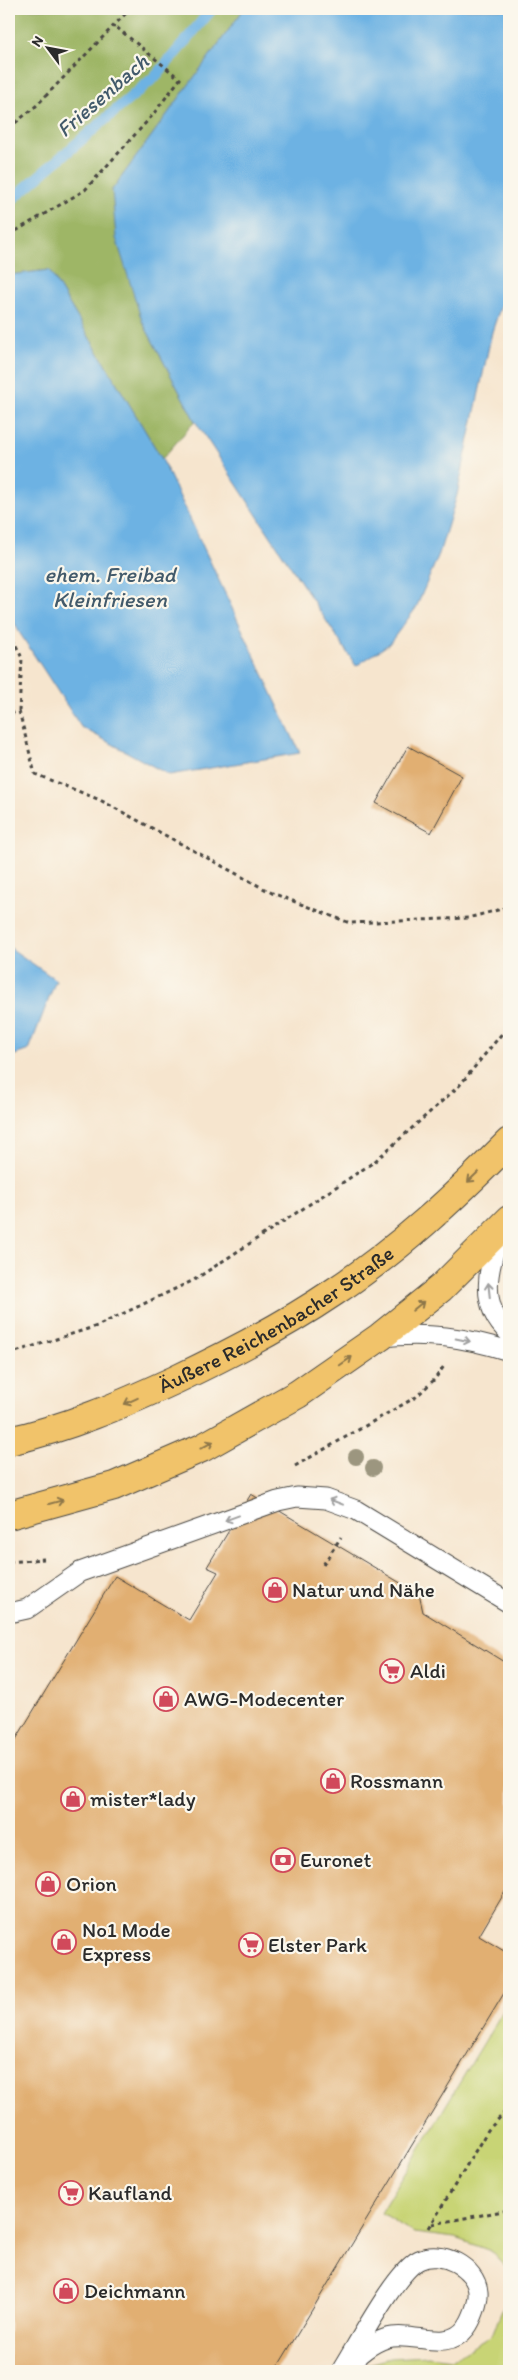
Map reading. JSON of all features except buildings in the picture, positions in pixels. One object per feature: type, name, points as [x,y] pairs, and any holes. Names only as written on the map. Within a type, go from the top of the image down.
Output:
[{"type":"main road","name":"Äußere Reichenbacher Straße","points":[[9,1441],[48,1433],[123,1405],[247,1346],[335,1292],[426,1222],[509,1142]]},
{"type":"main road","points":[[9,1515],[114,1486],[202,1448],[298,1394],[380,1337],[441,1288],[505,1225]]},
{"type":"lane","points":[[505,1225],[489,1266],[488,1287],[491,1305],[509,1333]]},
{"type":"lane","points":[[380,1337],[415,1334],[441,1335],[509,1350]]},
{"type":"lane","points":[[9,1613],[27,1609],[80,1572],[278,1501],[297,1497],[326,1499],[356,1510],[509,1604]]},
{"type":"lane","points":[[437,2256],[460,2264],[472,2276],[478,2292],[474,2312],[466,2327],[454,2339],[388,2338],[366,2348],[341,2371],[398,2279],[419,2260],[437,2256]]},
{"type":"path","points":[[9,128],[36,106],[130,9]]},
{"type":"path","points":[[9,235],[85,190],[152,117],[180,79],[115,26]]},
{"type":"path","points":[[9,631],[22,658],[19,711],[35,774],[100,800],[281,897],[350,923],[468,918],[509,907]]},
{"type":"path","points":[[9,714],[19,711]]},
{"type":"path","points":[[9,1354],[97,1326],[194,1280],[341,1184],[374,1162],[459,1086],[509,1025]]},
{"type":"path","points":[[427,2232],[488,2130],[509,2108]]},
{"type":"path","points":[[432,2224],[509,2210]]},
{"type":"green space","points":[[9,9],[244,9],[112,190],[142,321],[195,421],[162,459],[49,270],[9,275]]},
{"type":"green space","points":[[509,2001],[509,2270],[491,2251],[455,2238],[414,2233],[381,2213]]},
{"type":"green space","points":[[509,2293],[509,2371],[359,2371],[364,2365],[390,2358],[429,2356],[453,2359],[492,2335]]},
{"type":"water","points":[[244,9],[509,9],[509,281],[492,332],[457,495],[439,554],[416,608],[389,644],[356,666],[195,421],[142,321],[116,238],[112,190]]},
{"type":"water","name":"ehem. Freibad Kleinfriesen","points":[[49,270],[162,459],[300,753],[169,775],[81,727],[19,632],[9,611],[9,275]]},
{"type":"water","points":[[9,947],[56,980],[29,1050],[9,1057]]},
{"type":"waterway","name":"Friesenbach","points":[[9,202],[158,74],[212,9]]},
{"type":"place","name":"Natur und Nähe","points":[[275,1590]]},
{"type":"place","name":"Aldi","points":[[392,1671]]},
{"type":"place","name":"AWG-Modecenter","points":[[166,1699]]},
{"type":"place","name":"Rossmann","points":[[333,1781]]},
{"type":"place","name":"mister*lady","points":[[73,1799]]},
{"type":"place","name":"Euronet","points":[[283,1860]]},
{"type":"place","name":"Orion","points":[[48,1884]]},
{"type":"place","name":"No1 Mode Express","points":[[64,1942]]},
{"type":"place","name":"Elster Park","points":[[251,1945]]},
{"type":"place","name":"Kaufland","points":[[71,2193]]},
{"type":"place","name":"Deichmann","points":[[66,2291]]}]
